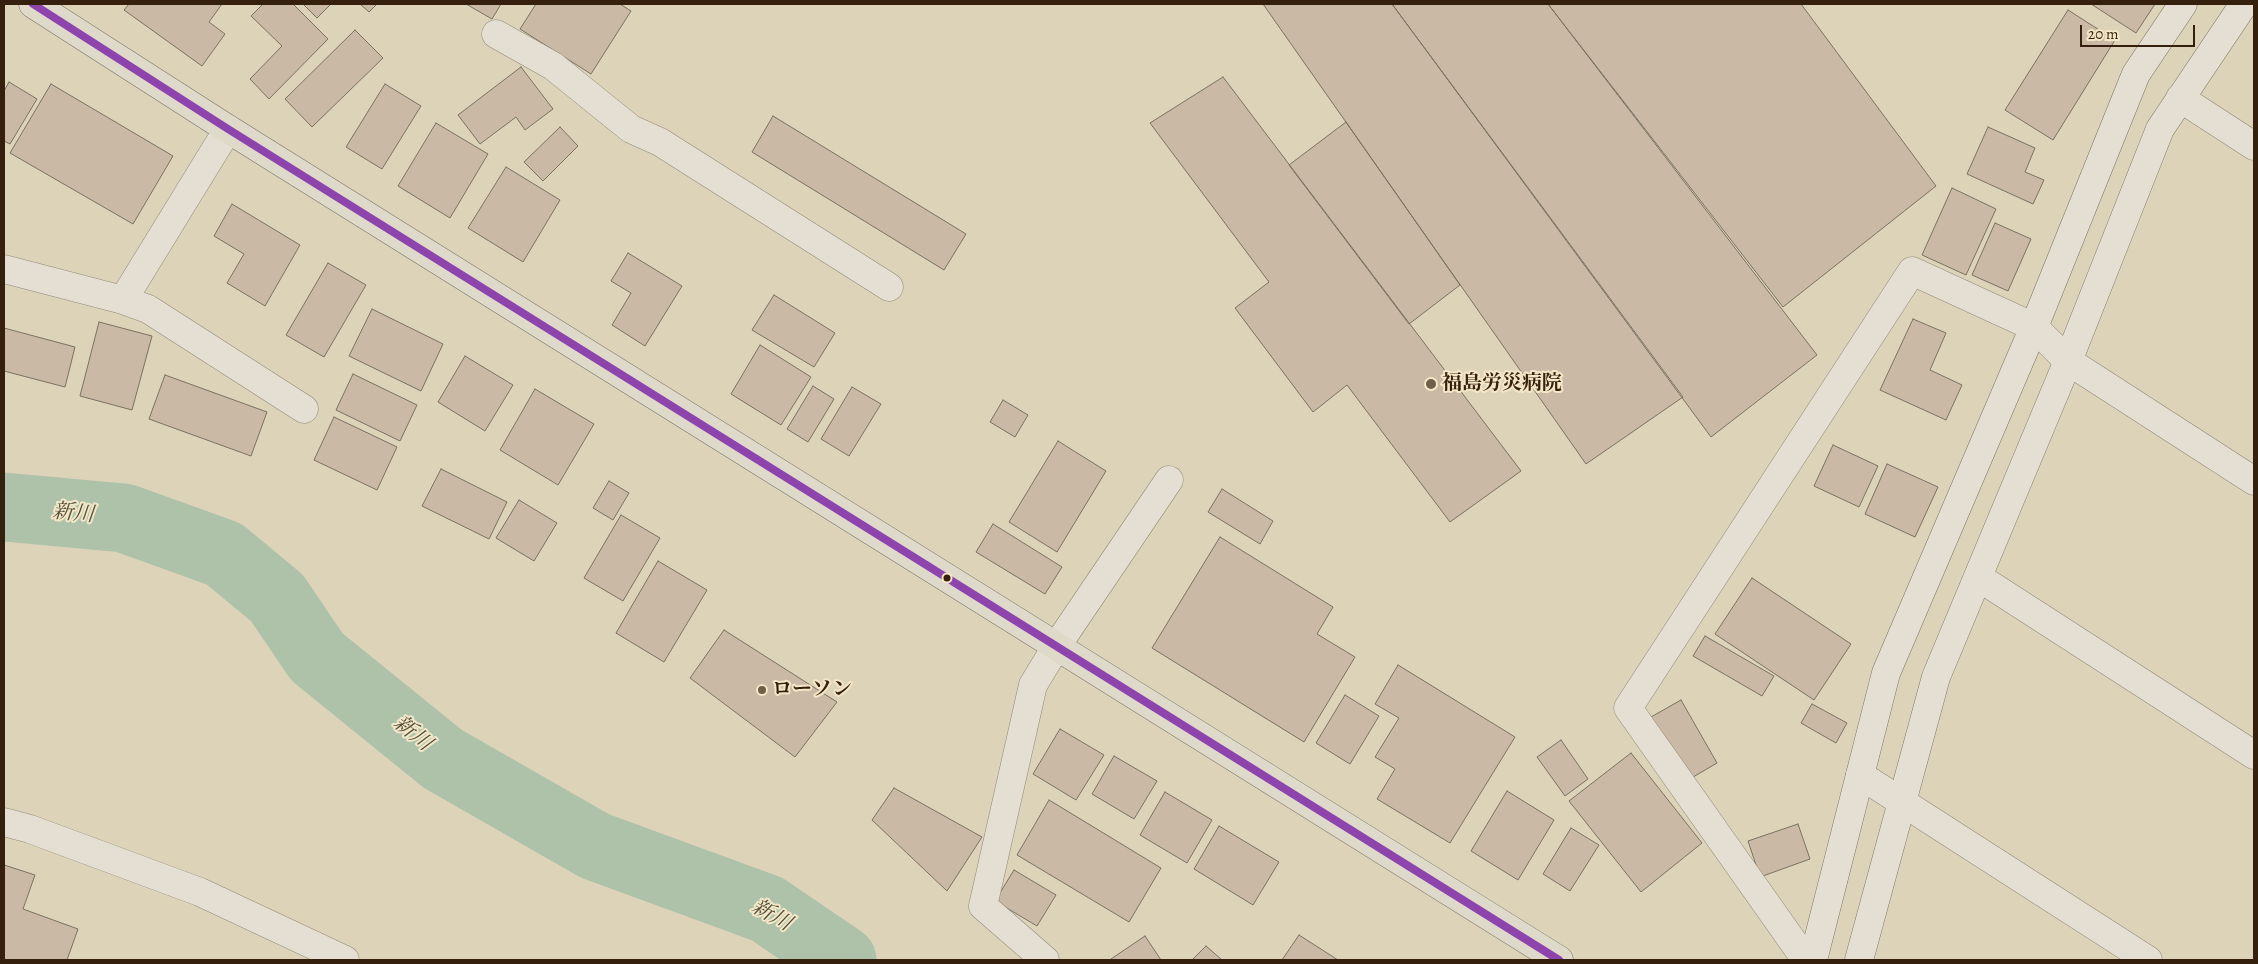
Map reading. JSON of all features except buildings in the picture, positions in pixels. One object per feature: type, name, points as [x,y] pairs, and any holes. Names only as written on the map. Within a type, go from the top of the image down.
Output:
[{"type":"main road","points":[[40,5],[228,129],[1559,960]]},
{"type":"street","points":[[1813,960],[1886,673],[2034,327],[2136,74],[2183,4]]},
{"type":"street","points":[[1859,960],[1936,677],[2068,361],[2160,129],[2244,4]]},
{"type":"street","points":[[496,34],[553,66],[631,129],[660,142],[889,287]]},
{"type":"street","points":[[2180,98],[2254,146]]},
{"type":"street","points":[[123,300],[228,129]]},
{"type":"street","points":[[4,270],[123,300],[148,310],[304,409]]},
{"type":"street","points":[[1806,960],[1628,708],[1912,271],[2034,327],[2068,361],[2254,481]]},
{"type":"street","points":[[1045,960],[983,906],[1033,685],[1056,647],[1169,480]]},
{"type":"street","points":[[1978,577],[2254,755]]},
{"type":"street","points":[[1860,775],[2148,960]]},
{"type":"street","points":[[4,822],[30,829],[200,892],[345,960]]},
{"type":"waterway","name":"新川","points":[[4,507],[124,518],[224,554],[277,598],[317,657],[443,759],[595,846],[767,909],[842,960]]},
{"type":"transit line","points":[[33,4],[228,129],[1559,960]]},
{"type":"place","name":"福島労災病院","points":[[1431,384]]},
{"type":"place","name":"ローソン","points":[[762,690]]}]
